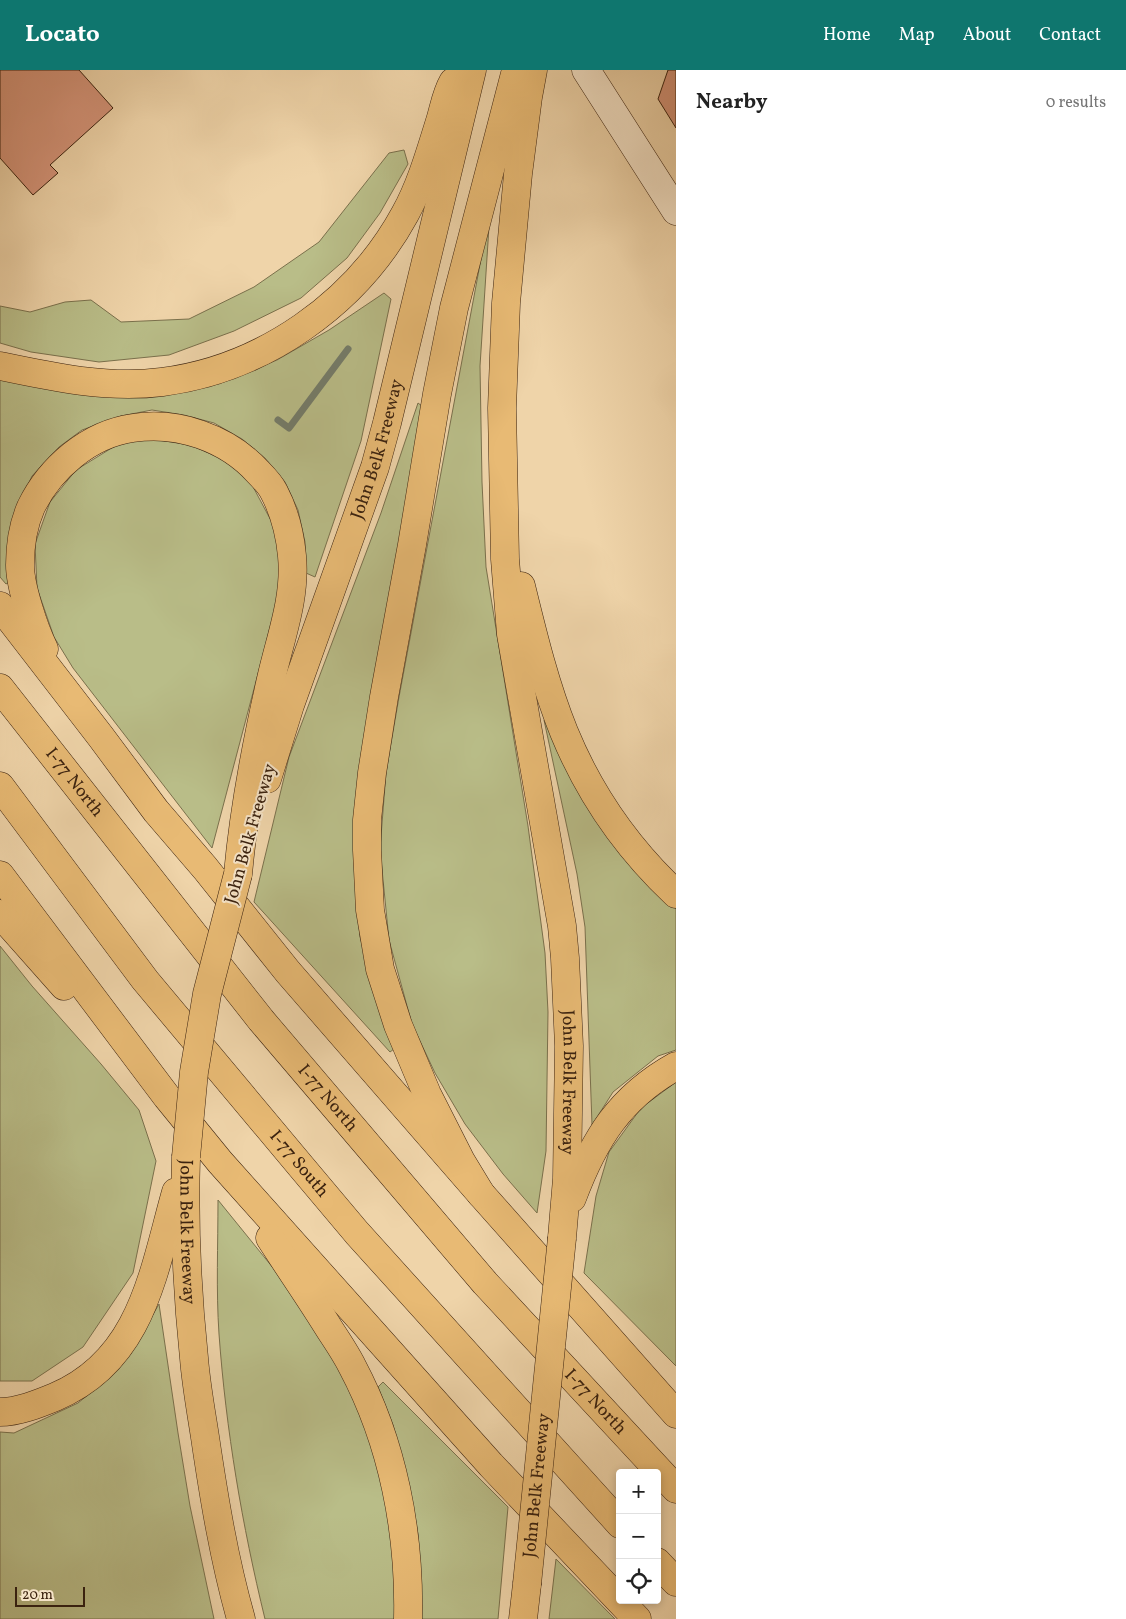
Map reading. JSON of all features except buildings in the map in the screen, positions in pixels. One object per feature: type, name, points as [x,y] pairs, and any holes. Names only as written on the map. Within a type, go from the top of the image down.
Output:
[{"type":"highway","points":[[0,366],[94,382],[139,384],[161,382],[205,374],[236,364],[285,340],[323,312],[357,280],[382,251],[405,214],[423,175],[451,86],[459,70]]},
{"type":"highway","name":"John Belk Freeway","points":[[241,1619],[234,1595],[215,1503],[194,1359],[186,1261],[185,1195],[186,1157],[194,1072],[207,994],[238,874],[290,705],[375,467],[472,70]]},
{"type":"highway","points":[[481,1194],[461,1161],[427,1094],[398,1025],[380,969],[370,910],[366,850],[367,820],[384,697],[437,394],[454,308],[522,80]]},
{"type":"highway","name":"John Belk Freeway","points":[[522,80],[518,174],[506,303],[502,408],[505,559],[511,634],[562,926],[569,1046],[567,1179],[523,1619]]},
{"type":"highway","points":[[62,686],[33,622],[20,566],[22,537],[30,508],[45,482],[67,459],[91,442],[132,428],[166,427],[196,432],[224,444],[249,462],[274,492],[287,523],[292,556],[292,590],[272,674],[253,768],[241,842],[238,874]]},
{"type":"highway","points":[[505,512],[534,640],[564,734],[588,783],[603,807],[629,843],[676,894]]},
{"type":"highway","points":[[0,606],[156,810],[206,868],[288,972],[676,1414]]},
{"type":"highway","name":"I-77 North","points":[[0,688],[261,1020],[485,1283],[676,1489]]},
{"type":"highway","name":"I-77 South","points":[[0,786],[145,980],[357,1233],[616,1520]]},
{"type":"highway","points":[[0,875],[166,1097],[220,1162],[491,1465],[637,1619]]},
{"type":"highway","points":[[0,914],[132,1064],[166,1097]]},
{"type":"highway","points":[[562,1238],[577,1184],[600,1136],[610,1121],[634,1095],[663,1073],[676,1066]]},
{"type":"highway","points":[[0,1412],[38,1405],[68,1392],[108,1361],[129,1334],[137,1320],[155,1273],[186,1157]]},
{"type":"highway","points":[[220,1162],[322,1318],[364,1388],[383,1438],[397,1491],[406,1552],[408,1619]]},
{"type":"highway","points":[[656,1390],[676,1408]]},
{"type":"highway","points":[[661,1566],[676,1582]]},
{"type":"main road","points":[[586,70],[676,211]]},
{"type":"green space","points":[[404,150],[408,164],[380,213],[347,258],[301,298],[234,331],[169,355],[99,362],[31,352],[0,343],[0,306],[30,312],[65,302],[91,300],[121,322],[189,319],[254,287],[319,242],[389,153]]},
{"type":"green space","points":[[490,211],[480,366],[482,482],[486,567],[528,826],[545,953],[548,1012],[546,1151],[537,1213],[503,1174],[465,1124],[435,1073],[412,1024],[389,940],[380,849],[386,773],[399,697]]},
{"type":"green space","points":[[384,293],[391,299],[361,441],[315,577],[306,573],[305,542],[298,510],[285,482],[265,458],[242,439],[214,423],[184,415],[152,410],[121,416],[82,430],[59,447],[32,476],[15,514],[11,581],[6,584],[0,577],[0,376],[177,391],[219,384],[277,360],[329,330]]},
{"type":"green space","points":[[418,403],[426,409],[355,879],[360,937],[382,1015],[394,1049],[390,1052],[254,902],[289,757],[381,513]]},
{"type":"green space","points":[[145,438],[190,445],[227,461],[251,483],[275,528],[281,561],[279,594],[212,848],[73,668],[54,637],[37,588],[35,544],[50,502],[76,470],[115,446]]},
{"type":"green space","points":[[550,719],[666,900],[676,909],[676,1050],[658,1056],[613,1092],[592,1125],[585,927],[577,874],[544,720]]},
{"type":"green space","points":[[0,946],[139,1110],[156,1161],[133,1273],[83,1347],[32,1381],[0,1381]]},
{"type":"green space","points":[[676,1082],[676,1366],[584,1273],[596,1196],[609,1152],[641,1108]]},
{"type":"green space","points":[[218,1200],[295,1295],[350,1382],[380,1461],[393,1541],[396,1619],[265,1619],[242,1513],[226,1406],[218,1317]]},
{"type":"green space","points":[[159,1304],[190,1506],[214,1619],[0,1619],[0,1432],[14,1433],[78,1403],[106,1380],[130,1355]]},
{"type":"green space","points":[[383,1382],[508,1507],[498,1619],[421,1619],[418,1534],[409,1484],[393,1425],[378,1387]]},
{"type":"green space","points":[[556,1559],[615,1619],[549,1619]]},
{"type":"waterway","points":[[278,420],[289,428],[348,349]]}]
